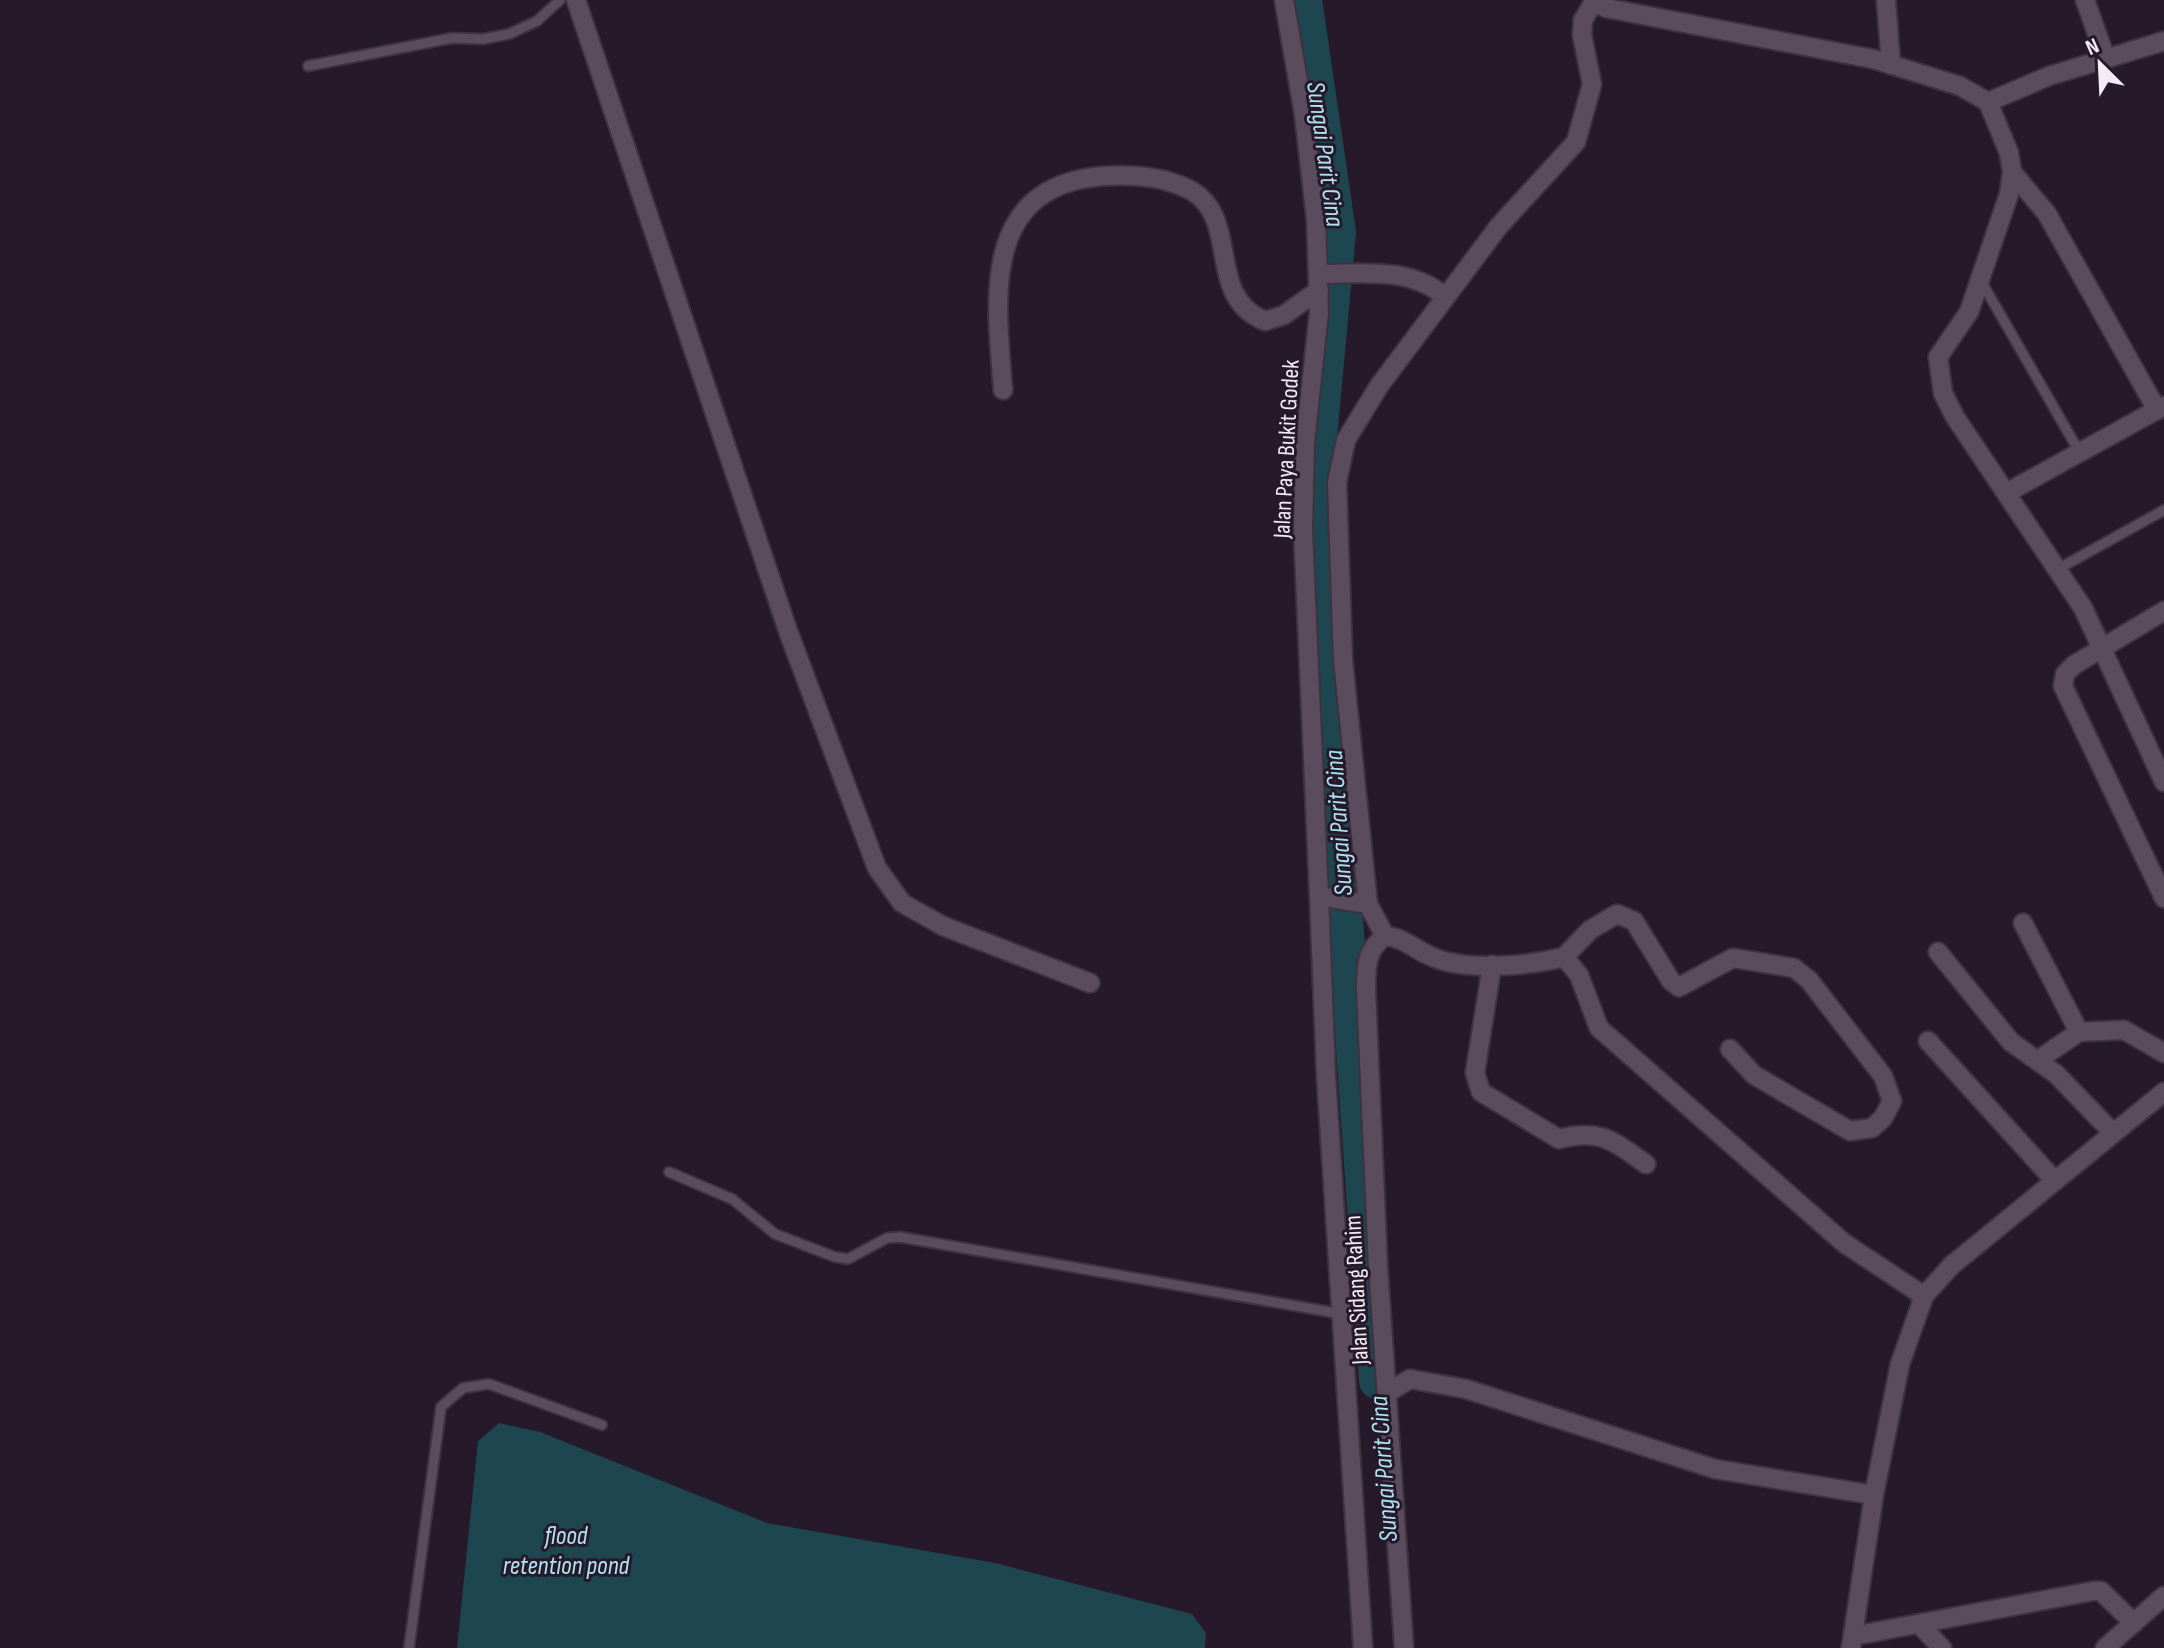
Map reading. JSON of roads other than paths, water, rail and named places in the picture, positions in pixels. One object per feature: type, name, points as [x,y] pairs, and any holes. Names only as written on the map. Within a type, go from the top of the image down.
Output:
[{"type":"street","points":[[576,0],[788,631],[877,868],[902,903],[929,918],[1090,983]]},
{"type":"street","name":"Jalan Paya Bukit Godek","points":[[1284,0],[1304,115],[1322,279],[1305,443],[1303,530],[1342,1314],[1363,1648]]},
{"type":"street","points":[[1886,0],[1891,65]]},
{"type":"street","points":[[2085,0],[2106,59]]},
{"type":"street","points":[[1374,918],[1343,660],[1337,482],[1346,440],[1437,291],[1576,142],[1592,84],[1582,35],[1583,20],[1593,1],[1648,8],[1891,65],[1960,86],[1988,102],[2009,153],[2012,172],[2009,194],[1969,312],[1938,357],[1938,375],[1955,417],[2058,569],[2101,646],[2164,782]]},
{"type":"street","points":[[1988,102],[2049,76],[2164,41]]},
{"type":"street","points":[[2008,492],[2161,408],[2047,214],[2012,172]]},
{"type":"street","points":[[1003,390],[997,318],[999,274],[1005,243],[1018,218],[1039,199],[1066,185],[1094,177],[1130,175],[1167,180],[1194,192],[1214,215],[1230,285],[1240,305],[1252,316],[1265,321],[1284,315],[1322,279],[1351,273],[1377,271],[1437,291]]},
{"type":"street","points":[[2164,611],[2101,646],[2074,665],[2065,674],[2063,686],[2164,898]]},
{"type":"street","points":[[1322,896],[1374,918],[1415,950],[1439,960],[1530,966],[1564,957],[1590,930],[1617,914],[1634,921],[1671,981],[1679,987],[1733,958],[1794,968],[1809,980],[1883,1076],[1892,1101],[1883,1118],[1872,1128],[1850,1131],[1754,1075],[1730,1049]]},
{"type":"street","name":"Jalan Sidang Rahim","points":[[1374,918],[1372,945],[1366,965],[1387,1393],[1404,1648]]},
{"type":"street","points":[[2023,923],[2079,1032]]},
{"type":"street","points":[[1938,952],[2011,1042],[2038,1060],[2113,1133]]},
{"type":"street","points":[[1564,957],[1579,975],[1599,1028],[1844,1243],[1924,1296]]},
{"type":"street","points":[[1492,965],[1475,1073],[1481,1092],[1559,1139],[1580,1133],[1605,1136],[1646,1164]]},
{"type":"street","points":[[2038,1060],[2079,1032],[2124,1030],[2164,1053]]},
{"type":"street","points":[[1928,1041],[2055,1181]]},
{"type":"street","points":[[2134,1623],[2101,1591],[2093,1591],[1920,1625],[1852,1642],[1874,1495],[1900,1364],[1924,1296],[1952,1265],[2164,1092]]},
{"type":"street","points":[[1387,1393],[1410,1379],[1466,1389],[1715,1469],[1874,1495]]},
{"type":"street","points":[[2105,1648],[2164,1596]]},
{"type":"street","points":[[1920,1625],[1942,1648]]},
{"type":"lane","points":[[308,66],[452,38],[483,39],[509,34],[537,21],[560,0]]},
{"type":"lane","points":[[1979,278],[2080,453]]},
{"type":"lane","points":[[2058,569],[2164,510]]},
{"type":"lane","points":[[669,1172],[732,1199],[775,1234],[835,1257],[848,1259],[887,1238],[900,1237],[1342,1314]]},
{"type":"lane","points":[[409,1648],[441,1407],[463,1388],[489,1384],[602,1425]]},
{"type":"water","name":"flood retention pond","points":[[499,1423],[540,1432],[767,1523],[995,1563],[1192,1614],[1206,1633],[1205,1648],[457,1648],[478,1441]]},
{"type":"waterway","name":"Sungai Parit Cina","points":[[1304,0],[1338,232],[1315,482],[1377,1381]]}]
